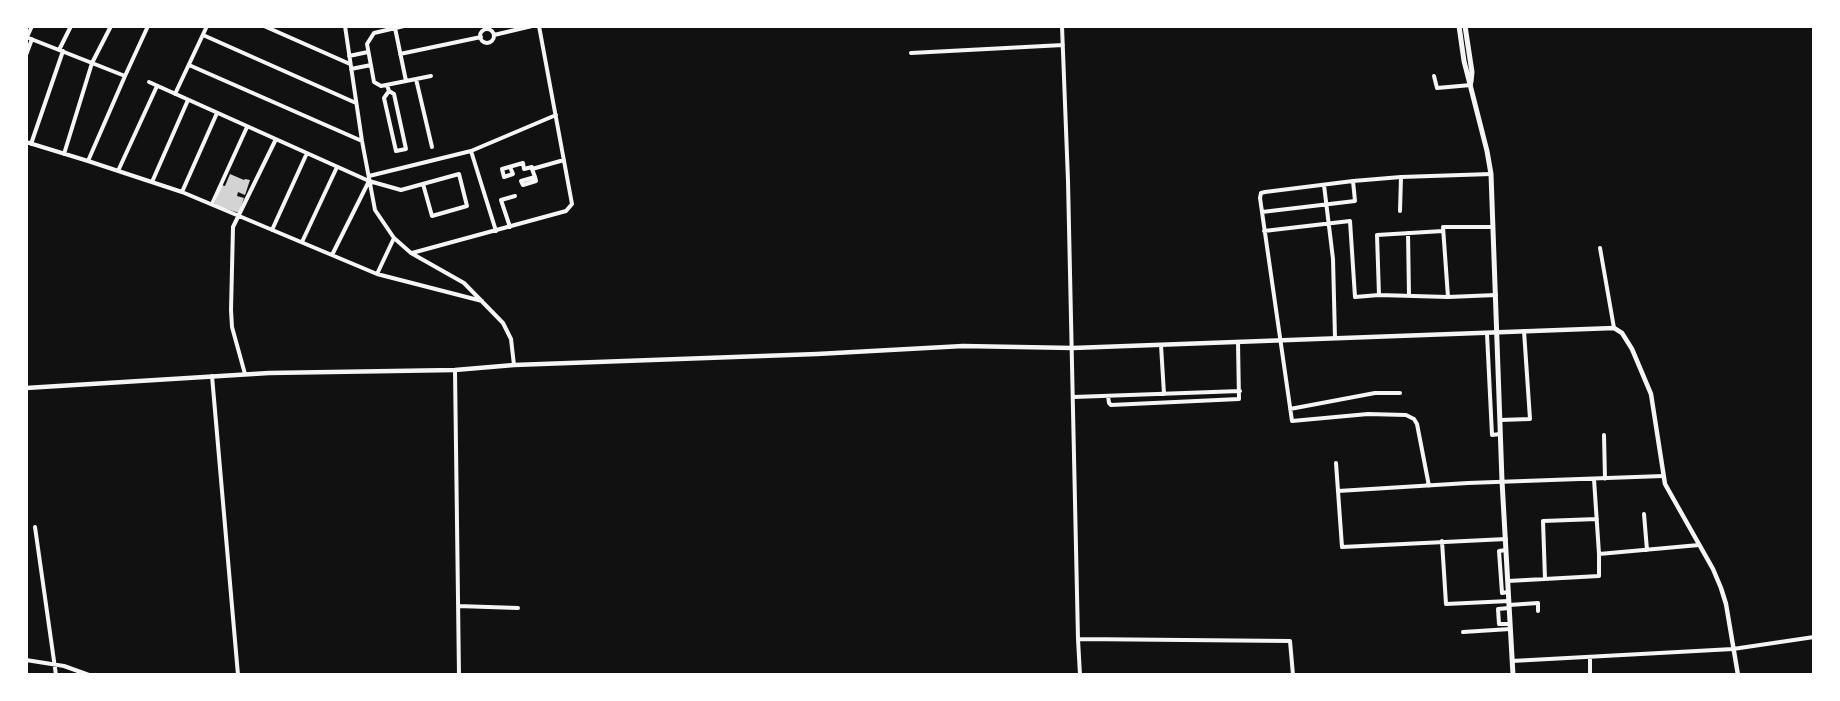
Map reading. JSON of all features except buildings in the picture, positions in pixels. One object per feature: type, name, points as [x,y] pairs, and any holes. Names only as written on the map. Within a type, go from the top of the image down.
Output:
[{"type":"main road","points":[[1459,26],[1464,61],[1491,174],[1502,481],[1513,675]]},
{"type":"main road","points":[[1465,26],[1472,72],[1471,85]]},
{"type":"street","points":[[26,55],[28,37],[32,26]]},
{"type":"street","points":[[71,26],[29,143],[182,192],[377,274],[482,301]]},
{"type":"street","points":[[64,154],[92,62],[111,26]]},
{"type":"street","points":[[88,161],[148,26]]},
{"type":"street","points":[[175,94],[207,26]]},
{"type":"street","points":[[264,26],[350,66],[371,65]]},
{"type":"street","points":[[345,26],[362,142],[376,210],[394,238],[411,253],[464,283],[503,323],[510,339],[514,365]]},
{"type":"street","points":[[404,26],[382,29],[374,33],[367,44],[374,82],[381,86],[431,76]]},
{"type":"street","points":[[494,35],[532,26]]},
{"type":"street","points":[[411,253],[566,212],[572,204],[539,26]]},
{"type":"street","points":[[1062,26],[1073,348],[1080,675]]},
{"type":"street","points":[[395,28],[406,81]]},
{"type":"street","points":[[481,37],[482,32],[488,29],[494,35]]},
{"type":"street","points":[[203,35],[356,103]]},
{"type":"street","points":[[481,37],[485,42],[489,42],[494,35]]},
{"type":"street","points":[[28,37],[125,76]]},
{"type":"street","points":[[400,54],[481,37]]},
{"type":"street","points":[[911,53],[1063,45]]},
{"type":"street","points":[[349,56],[368,52]]},
{"type":"street","points":[[189,65],[362,142]]},
{"type":"street","points":[[1434,76],[1437,88],[1471,85]]},
{"type":"street","points":[[416,79],[432,147]]},
{"type":"street","points":[[149,82],[337,166],[401,190],[459,174],[467,206],[432,216],[423,184]]},
{"type":"street","points":[[387,85],[389,91],[394,94],[406,149],[396,151],[384,98],[389,91]]},
{"type":"street","points":[[118,171],[157,86]]},
{"type":"street","points":[[152,182],[188,100]]},
{"type":"street","points":[[182,192],[217,113]]},
{"type":"street","points":[[332,255],[369,179],[471,151],[556,115]]},
{"type":"street","points":[[212,204],[247,127]]},
{"type":"street","points":[[245,374],[232,327],[233,226],[276,138]]},
{"type":"street","points":[[471,151],[496,231]]},
{"type":"street","points":[[272,230],[307,153]]},
{"type":"street","points":[[532,170],[564,160]]},
{"type":"street","points":[[510,167],[523,163],[524,169],[532,167],[535,177]]},
{"type":"street","points":[[302,242],[337,166]]},
{"type":"street","points":[[1429,486],[1417,424],[1414,419],[1406,415],[1368,414],[1292,421],[1260,198],[1261,194],[1265,192],[1353,181],[1401,177],[1491,174]]},
{"type":"street","points":[[1400,211],[1401,177]]},
{"type":"street","points":[[1262,212],[1356,201],[1353,181]]},
{"type":"street","points":[[1324,185],[1330,223],[1335,338]]},
{"type":"street","points":[[510,227],[501,200],[515,196]]},
{"type":"street","points":[[1264,231],[1350,221],[1355,297],[1496,295]]},
{"type":"street","points":[[1379,296],[1377,235],[1443,230],[1443,227],[1493,228]]},
{"type":"street","points":[[1443,230],[1448,297]]},
{"type":"street","points":[[1408,233],[1409,296]]},
{"type":"street","points":[[377,274],[394,238]]},
{"type":"street","points":[[1600,248],[1614,328]]},
{"type":"street","points":[[26,388],[245,374],[454,370],[514,365],[817,354],[962,346],[1073,348],[1614,328],[1622,333],[1632,348],[1651,394],[1665,484],[1713,569],[1721,588],[1726,604],[1738,675]]},
{"type":"street","points":[[1500,420],[1530,418],[1524,331]]},
{"type":"street","points":[[1487,334],[1492,435],[1500,434]]},
{"type":"street","points":[[1108,396],[1108,403],[1111,405],[1238,399],[1240,391],[1238,342]]},
{"type":"street","points":[[1161,345],[1164,394]]},
{"type":"street","points":[[454,370],[459,675]]},
{"type":"street","points":[[212,376],[238,675]]},
{"type":"street","points":[[1074,397],[1240,391]]},
{"type":"street","points":[[1290,409],[1376,392],[1400,392]]},
{"type":"street","points":[[1604,435],[1605,479]]},
{"type":"street","points":[[1336,463],[1342,547],[1506,539]]},
{"type":"street","points":[[1338,491],[1502,481],[1663,476]]},
{"type":"street","points":[[1508,581],[1598,576],[1599,554],[1594,479]]},
{"type":"street","points":[[1644,514],[1647,550]]},
{"type":"street","points":[[1545,579],[1542,521],[1597,519]]},
{"type":"street","points":[[35,527],[56,675]]},
{"type":"street","points":[[1442,541],[1446,604],[1509,605],[1538,603],[1538,611]]},
{"type":"street","points":[[1599,554],[1699,545]]},
{"type":"street","points":[[1506,550],[1500,551],[1502,593],[1508,592]]},
{"type":"street","points":[[1509,605],[1498,609],[1499,624],[1510,627]]},
{"type":"street","points":[[458,606],[518,608]]},
{"type":"street","points":[[1463,632],[1510,627]]},
{"type":"street","points":[[1512,662],[1733,649],[1814,636]]},
{"type":"street","points":[[1078,639],[1290,641],[1293,675]]},
{"type":"street","points":[[1590,658],[1590,675]]},
{"type":"street","points":[[26,660],[55,664],[86,674]]}]
